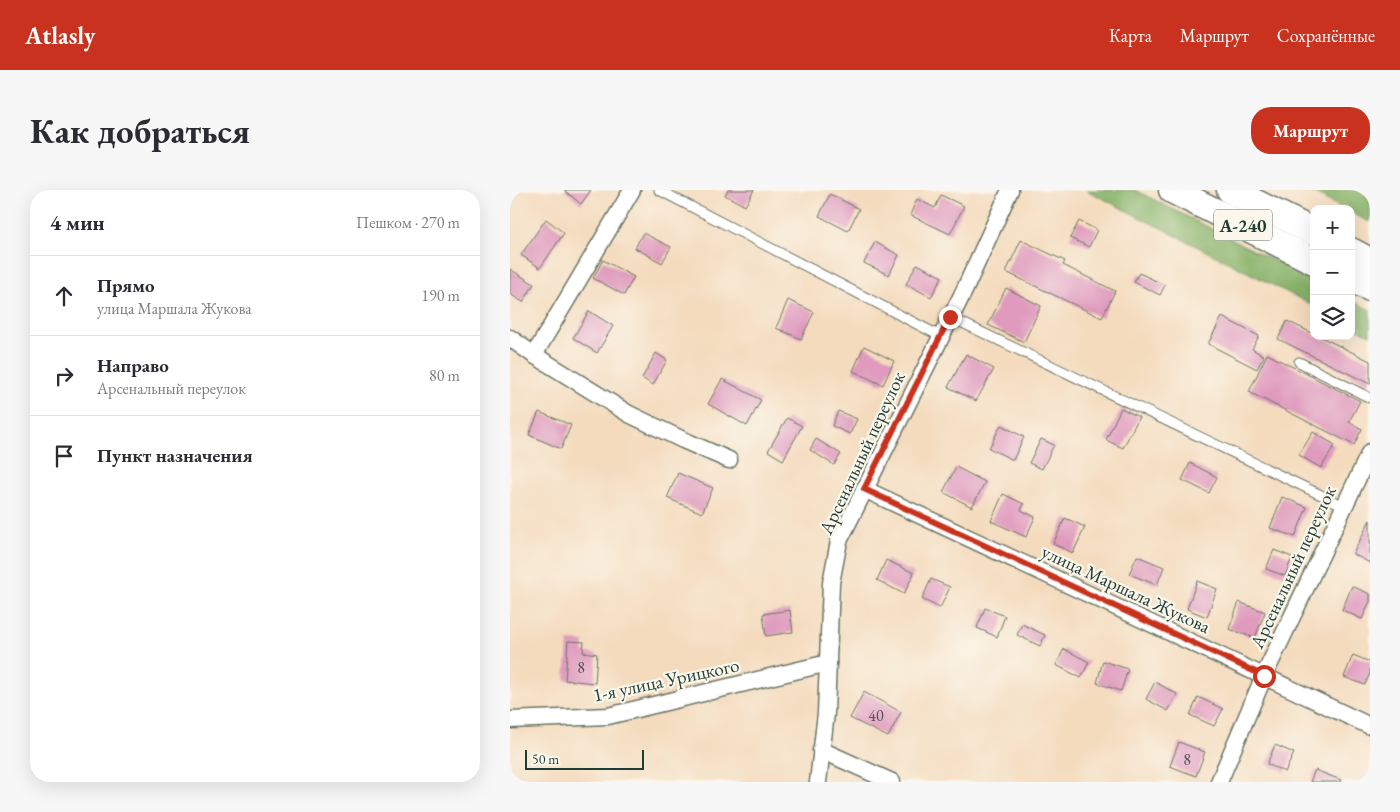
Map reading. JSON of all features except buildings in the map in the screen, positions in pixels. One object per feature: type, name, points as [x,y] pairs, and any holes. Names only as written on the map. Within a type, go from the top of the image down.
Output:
[{"type":"main road","name":"А-240","points":[[1172,190],[1310,258]]},
{"type":"main road","name":"А-240","points":[[1230,190],[1310,230]]},
{"type":"main road","points":[[1355,253],[1370,261]]},
{"type":"main road","points":[[1355,281],[1370,288]]},
{"type":"street","name":"Арсенальный переулок","points":[[818,782],[826,713],[831,583],[839,541],[950,317],[1010,190]]},
{"type":"street","points":[[534,355],[625,193]]},
{"type":"street","points":[[510,338],[629,414],[729,460]]},
{"type":"street","name":"Арсенальный переулок","points":[[1218,782],[1264,676],[1370,452]]},
{"type":"street","name":"улица Маршала Жукова","points":[[864,489],[1370,726]]},
{"type":"street","name":"1-я улица Урицкого","points":[[510,720],[608,716],[828,663]]},
{"type":"street","points":[[821,750],[892,782]]},
{"type":"lane","points":[[659,190],[940,336]]},
{"type":"lane","points":[[950,317],[1344,506]]},
{"type":"lane","points":[[1299,362],[1370,398]]},
{"type":"green space","points":[[1086,190],[1135,190],[1310,279],[1310,304]]},
{"type":"green space","points":[[1307,190],[1355,190],[1370,198],[1370,222],[1355,215],[1355,205],[1336,205]]},
{"type":"green space","points":[[1355,302],[1370,310],[1370,335],[1355,328]]},
{"type":"route","points":[[950,317],[864,489],[1264,676]]}]
